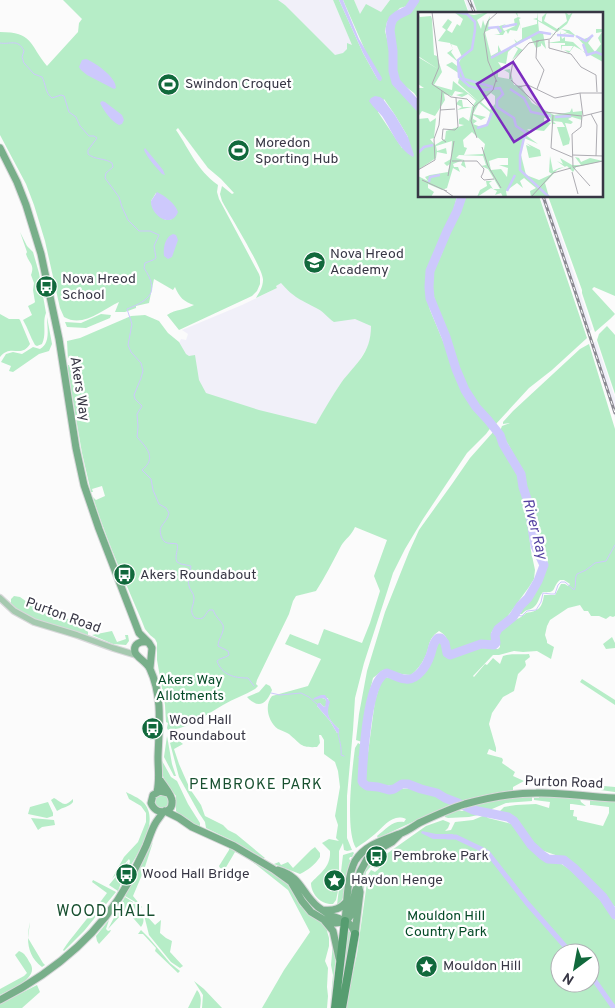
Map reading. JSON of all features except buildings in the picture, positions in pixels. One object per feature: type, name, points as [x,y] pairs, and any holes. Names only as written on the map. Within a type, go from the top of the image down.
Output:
[{"type":"main road","name":"Akers Way","points":[[0,148],[31,219],[41,254],[59,339],[76,448],[84,485],[139,633],[146,642]]},
{"type":"main road","name":"Akers Way","points":[[137,645],[139,633]]},
{"type":"main road","points":[[141,641],[146,642],[152,648],[151,654],[147,658],[139,656],[134,650],[137,645],[141,641]]},
{"type":"main road","name":"Purton Road","points":[[151,654],[150,668],[160,707],[158,759],[160,780],[157,792]]},
{"type":"main road","name":"Purton Road","points":[[139,656],[150,668]]},
{"type":"main road","name":"Purton Road","points":[[160,780],[168,793]]},
{"type":"main road","points":[[0,1000],[31,983],[50,969],[88,938],[111,910],[140,860],[155,824],[167,810],[172,799],[168,793],[162,791],[153,795],[151,800],[154,808],[155,824]]},
{"type":"main road","name":"Purton Road","points":[[345,921],[352,913],[355,892],[362,867],[368,857],[392,842],[400,834],[421,822],[465,804],[493,797],[533,792],[615,798]]},
{"type":"main road","points":[[154,808],[158,811],[167,810],[192,827],[234,846],[291,882],[307,908],[322,919],[333,931],[340,963]]},
{"type":"main road","name":"Purton Road","points":[[345,921],[351,874],[360,854],[367,848],[393,835],[400,834]]},
{"type":"main road","points":[[273,869],[286,873],[296,879],[309,898],[322,910],[340,918],[351,926],[354,934],[342,1008]]},
{"type":"main road","name":"Purton Road","points":[[354,934],[360,892],[358,884]]},
{"type":"main road","points":[[322,910],[339,909],[348,900]]},
{"type":"main road","points":[[322,919],[335,923],[345,921]]},
{"type":"main road","points":[[335,1008],[345,921]]},
{"type":"street","name":"Purton Road","points":[[0,598],[14,611],[34,622],[77,634],[139,656]]},
{"type":"street","points":[[122,650],[137,645]]},
{"type":"shaded area","points":[[277,0],[333,0],[354,49],[336,60]]},
{"type":"shaded area","points":[[339,0],[343,0],[359,39],[382,78],[381,81],[378,80],[363,53]]},
{"type":"shaded area","points":[[354,0],[390,0],[381,12],[360,15]]},
{"type":"shaded area","points":[[465,0],[472,0],[477,12],[469,12]]},
{"type":"shaded area","points":[[86,59],[109,75],[113,79],[116,88],[114,89],[81,70],[79,67],[82,60]]},
{"type":"shaded area","points":[[375,96],[383,99],[395,115],[408,137],[413,157],[399,144],[382,116],[369,101]]},
{"type":"shaded area","points":[[102,101],[122,115],[124,120],[122,124],[119,125],[108,115],[100,103]]},
{"type":"shaded area","points":[[145,148],[165,175],[150,160],[144,150]]},
{"type":"shaded area","points":[[157,192],[169,200],[177,209],[178,212],[171,220],[162,218],[154,211],[151,201]]},
{"type":"shaded area","points":[[236,192],[364,322],[371,326],[369,345],[355,367],[341,383],[313,427],[182,389],[176,349],[181,339],[186,340],[188,334],[182,330],[277,288],[224,200]]},
{"type":"shaded area","points":[[541,198],[547,198],[566,250],[592,329],[588,334]]},
{"type":"shaded area","points":[[173,234],[176,235],[178,240],[172,257],[168,259],[164,256],[164,246],[166,240]]},
{"type":"shaded area","points":[[596,341],[615,398],[615,418],[591,345]]},
{"type":"shaded area","points":[[321,695],[325,695],[330,702],[328,714],[339,729],[337,733],[330,721],[317,706],[320,703],[325,707],[325,699],[313,700]]},
{"type":"shaded area","points":[[422,831],[436,834],[453,834],[454,839],[433,839],[421,833]]},
{"type":"green space","name":"Akers Way Allotments","points":[[63,0],[278,0],[335,55],[343,53],[347,49],[347,43],[352,45],[333,0],[339,0],[363,53],[378,80],[343,0],[354,0],[360,14],[366,4],[381,12],[390,0],[412,0],[407,6],[400,8],[387,22],[385,31],[391,54],[390,72],[418,108],[418,198],[456,198],[453,212],[426,279],[426,292],[430,310],[465,394],[492,426],[467,453],[423,519],[393,573],[364,663],[355,698],[347,796],[347,838],[352,850],[344,850],[343,843],[339,851],[339,872],[336,872],[329,886],[338,891],[333,904],[321,901],[315,895],[311,883],[327,866],[329,861],[330,851],[322,843],[329,839],[339,841],[336,838],[338,825],[335,816],[340,787],[338,771],[335,762],[324,754],[324,740],[321,735],[319,735],[320,743],[317,747],[301,745],[289,734],[275,726],[268,713],[268,704],[272,696],[308,686],[321,659],[285,644],[290,634],[318,645],[324,629],[362,643],[380,591],[374,576],[387,540],[355,527],[341,546],[316,591],[296,596],[257,680],[256,684],[258,686],[197,721],[183,727],[168,730],[157,660],[157,643],[145,629],[115,559],[98,513],[93,497],[96,500],[105,496],[102,486],[92,489],[93,492],[91,492],[68,372],[68,365],[70,368],[79,367],[78,356],[68,358],[68,360],[67,341],[80,338],[131,316],[145,315],[159,321],[168,333],[179,342],[186,354],[189,356],[195,355],[199,380],[206,393],[259,410],[316,424],[341,383],[362,358],[368,344],[371,326],[355,319],[334,322],[320,310],[294,296],[281,283],[276,286],[277,288],[256,298],[261,290],[262,274],[220,194],[222,186],[232,194],[234,193],[208,168],[178,128],[176,130],[199,166],[218,185],[219,199],[259,274],[260,284],[257,291],[252,296],[179,330],[167,315],[194,305],[182,299],[175,287],[173,290],[154,279],[149,303],[136,306],[136,308],[125,312],[115,312],[119,302],[85,319],[71,320],[64,317],[60,308],[45,241],[34,205],[26,184],[0,135],[0,32],[19,34],[25,37],[47,66],[78,32],[79,23],[82,19]],"holes":[[[384,99],[408,137],[402,148],[378,112]],[[156,193],[172,219],[166,220],[154,210],[151,201]],[[322,698],[328,698],[327,712],[329,718],[339,729],[337,733],[330,721],[317,706],[320,703],[325,707],[327,703]]]},
{"type":"green space","points":[[419,0],[464,0],[468,12],[418,12],[418,99],[414,93],[397,80],[395,72],[396,54],[392,30],[397,18],[414,8]]},
{"type":"green space","points":[[473,0],[615,0],[615,296],[594,287],[592,289],[615,314],[595,332],[549,198],[602,198],[602,12],[477,12]]},
{"type":"green space","points":[[463,198],[540,198],[587,338],[529,388],[495,425],[467,389],[441,321],[432,279]]},
{"type":"green space","points":[[20,232],[27,246],[33,252],[46,313],[42,344],[37,346],[33,342],[23,320],[32,315],[28,306],[35,302],[34,283],[31,275],[32,266],[26,254]]},
{"type":"green space","points":[[0,314],[9,319],[20,320],[30,344],[27,348],[19,351],[8,351],[0,357]]},
{"type":"green space","points":[[101,314],[111,315],[110,318],[86,328],[67,327],[65,322],[81,323]]},
{"type":"green space","points":[[47,317],[52,344],[49,351],[39,354],[13,372],[9,371],[11,366],[1,362],[6,354],[13,352],[22,354],[33,347],[40,349],[46,343],[48,335]]},
{"type":"green space","points":[[607,326],[615,335],[615,394],[597,340],[599,334]]},
{"type":"green space","points":[[589,344],[615,429],[615,616],[610,616],[606,619],[599,616],[591,616],[580,605],[568,608],[550,620],[547,626],[545,635],[547,643],[554,647],[551,659],[537,651],[514,651],[493,655],[473,676],[493,658],[500,664],[503,656],[529,654],[530,657],[525,661],[525,667],[518,674],[514,691],[503,697],[492,713],[489,724],[496,752],[489,749],[487,754],[502,758],[502,763],[515,772],[513,776],[524,781],[513,787],[513,790],[456,802],[378,838],[377,836],[390,826],[396,822],[404,822],[406,819],[393,819],[356,848],[351,828],[350,800],[355,748],[358,743],[366,748],[358,770],[358,781],[360,783],[389,793],[400,789],[429,791],[431,789],[410,781],[390,786],[365,781],[375,701],[382,678],[387,677],[408,682],[415,680],[429,663],[437,642],[441,641],[444,655],[449,657],[481,648],[498,649],[500,647],[499,635],[502,628],[526,613],[539,608],[544,595],[555,595],[561,584],[568,586],[570,584],[560,580],[553,591],[543,592],[534,607],[519,614],[518,612],[537,586],[548,560],[537,536],[523,477],[513,453],[500,431],[502,426],[510,423],[503,424],[503,422],[513,411],[580,349]]},
{"type":"green space","points":[[494,431],[516,471],[525,503],[535,570],[534,579],[507,617],[491,633],[493,641],[477,642],[451,652],[449,651],[446,637],[439,631],[432,637],[426,655],[417,670],[411,675],[383,670],[373,678],[362,742],[356,740],[367,671],[385,612],[409,552],[419,530],[470,458]]},
{"type":"green space","points":[[14,596],[20,597],[37,609],[54,616],[53,620],[79,618],[88,635],[48,624],[28,616],[11,605],[11,599]]},
{"type":"green space","points":[[112,631],[117,642],[126,639],[125,635],[128,635],[129,641],[126,645],[113,644],[92,635]]},
{"type":"green space","points":[[612,637],[615,648],[606,649],[603,644]]},
{"type":"green space","points":[[582,679],[615,700],[615,705],[580,682]]},
{"type":"green space","points":[[266,684],[272,690],[265,701],[259,704],[247,697],[259,692]]},
{"type":"green space","points":[[167,736],[176,776],[174,776],[164,757]]},
{"type":"green space","points":[[177,739],[183,744],[174,749],[179,764],[205,816],[236,834],[265,858],[206,828],[205,822],[179,777],[170,743]]},
{"type":"green space","points":[[161,759],[171,777],[177,781],[200,823],[200,827],[180,816],[176,811],[176,796],[165,782],[161,770]]},
{"type":"green space","points":[[593,785],[615,787],[615,792],[593,789]]},
{"type":"green space","points":[[126,792],[143,802],[148,809],[149,827],[142,846],[128,870],[129,859],[112,879],[124,857],[138,842],[146,822],[146,813],[141,806],[129,799]]},
{"type":"green space","points":[[162,795],[167,797],[169,802],[167,807],[162,809],[157,807],[155,802],[157,797]]},
{"type":"green space","points":[[532,796],[532,801],[506,803],[478,815],[445,817],[445,815],[458,810],[462,811],[471,808],[474,804]]},
{"type":"green space","points":[[539,796],[580,799],[586,806],[570,804],[570,810],[574,810],[573,816],[577,817],[577,820],[603,826],[609,813],[609,807],[590,805],[590,800],[615,801],[615,907],[567,859],[541,850],[499,812],[504,807],[516,805],[536,804],[549,808],[550,802],[534,800],[534,798],[539,798]]},
{"type":"green space","points":[[54,798],[64,804],[73,799],[73,802],[57,811],[51,800]]},
{"type":"green space","points":[[48,802],[53,816],[47,818],[28,814],[30,807]]},
{"type":"green space","name":"Mouldon Hill Country Park","points":[[485,815],[488,818],[512,824],[533,851],[542,859],[560,863],[589,887],[615,920],[615,1008],[345,1008],[357,954],[368,875],[371,870],[375,872],[382,865],[385,855],[426,826],[443,820],[450,823],[445,831],[451,830],[455,822],[473,820]]},
{"type":"green space","points":[[31,818],[54,820],[55,825],[42,827],[38,830]]},
{"type":"green space","points":[[153,842],[133,896],[141,908],[137,903],[125,896]]},
{"type":"green space","points":[[227,846],[249,856],[287,882],[301,907],[324,923],[328,929],[329,946],[325,961],[328,968],[327,1008],[262,1008],[284,970],[310,932],[288,890],[245,856],[235,852],[225,869],[220,868],[219,866],[229,850]]},
{"type":"green space","points":[[315,847],[320,853],[320,857],[311,867],[300,874],[274,864],[279,862],[281,865],[288,862],[293,868]]},
{"type":"green space","points":[[353,852],[352,857],[349,859],[351,861],[345,891],[341,902],[337,905],[343,855]]},
{"type":"green space","points":[[383,852],[366,872],[359,921],[365,870],[371,859],[373,860]]},
{"type":"green space","points":[[128,862],[126,870],[118,891],[109,885]]},
{"type":"green space","points":[[93,880],[116,892],[84,931],[64,951],[70,940],[107,893],[92,882]]},
{"type":"green space","points":[[125,897],[133,902],[108,929]]},
{"type":"green space","points":[[133,904],[136,904],[143,916],[141,927],[127,911]]},
{"type":"green space","points":[[145,914],[155,925],[161,920],[160,933],[172,941],[170,952],[183,966],[180,968],[171,962],[149,935]]},
{"type":"green space","points":[[109,920],[106,929],[108,931],[111,930],[99,944],[96,936]]},
{"type":"green space","points":[[141,930],[170,963],[180,971],[178,973],[155,951],[156,948],[143,934],[138,934]]},
{"type":"green space","points":[[346,931],[351,932],[351,935],[338,1008]]},
{"type":"green space","points":[[28,938],[45,965],[42,967],[33,958]]},
{"type":"green space","points":[[333,943],[336,956],[330,1008],[333,975],[331,965]]},
{"type":"green space","points":[[19,951],[24,954],[30,963],[31,973],[23,982],[0,995],[0,989],[27,973],[15,955]]},
{"type":"green space","points":[[194,981],[222,1008],[202,1008],[203,995]]},
{"type":"green space","points":[[37,985],[40,992],[22,1008],[0,1008],[0,1004]]},
{"type":"green space","points":[[197,990],[201,1001],[200,1008],[188,1008]]},
{"type":"waterway","name":"River Ray","points":[[415,0],[408,10],[393,19],[390,30],[393,71],[396,82],[418,106]]},
{"type":"waterway","points":[[0,43],[16,43],[22,47],[24,63],[34,74],[42,77],[50,96],[52,98],[64,96],[69,112],[76,117],[80,126],[89,136],[97,138],[88,150],[88,154],[112,163],[113,167],[106,173],[105,178],[119,197],[128,220],[139,231],[150,231],[159,235],[154,246],[156,258],[145,263],[144,268],[151,283],[152,289],[150,294],[142,302],[127,309],[132,324],[128,345],[131,352],[141,363],[143,371],[134,395],[135,399],[142,406],[137,414],[137,437],[147,449],[150,457],[147,466],[142,470],[151,479],[159,504],[166,508],[169,513],[160,529],[162,539],[166,543],[177,544],[177,562],[191,566],[188,581],[194,596],[193,615],[198,619],[205,616],[209,610],[213,610],[223,625],[218,646],[228,651],[229,655],[217,661],[219,666],[229,675],[248,678],[254,686]]},
{"type":"waterway","name":"River Ray","points":[[461,198],[430,271],[430,298],[465,390],[476,407],[500,435],[503,444],[521,474],[528,502],[535,546],[544,565],[538,581],[528,598],[513,617],[498,629],[494,645],[481,644],[450,655],[447,653],[445,643],[441,638],[438,638],[427,664],[414,678],[404,679],[387,673],[382,676],[376,685],[369,711],[362,781],[367,786],[389,790],[402,784],[408,784],[437,793],[473,810],[508,817],[514,821],[531,845],[542,855],[548,859],[564,860],[574,868],[603,897],[615,915]]},
{"type":"waterway","points":[[514,615],[522,616],[527,611],[536,610],[541,602],[543,593],[555,594],[561,582],[565,582],[574,590],[577,574],[595,563],[606,561],[615,545]]},
{"type":"waterway","points":[[271,693],[280,695],[301,693],[318,705]]},
{"type":"waterway","points":[[338,732],[341,755],[344,756]]},
{"type":"waterway","name":"River Ray","points":[[358,757],[364,757]]},
{"type":"waterway","points":[[447,837],[456,837],[488,853],[527,903],[562,943]]},
{"type":"waterway","points":[[600,988],[614,1008]]},
{"type":"railway","points":[[469,0],[474,12]]},
{"type":"railway","points":[[544,198],[615,413]]},
{"type":"place","name":"Swindon Croquet","points":[[169,84]]},
{"type":"place","name":"Moredon Sporting Hub","points":[[239,151]]},
{"type":"place","name":"Nova Hreod Academy","points":[[314,262]]},
{"type":"place","name":"Nova Hreod School","points":[[46,287]]},
{"type":"place","name":"Akers Roundabout","points":[[124,575]]},
{"type":"place","name":"Wood Hall Roundabout","points":[[153,728]]},
{"type":"place","name":"Pembroke Park","points":[[377,856]]},
{"type":"place","name":"Wood Hall Bridge","points":[[126,874]]},
{"type":"place","name":"Haydon Henge","points":[[335,880]]},
{"type":"place","name":"Mouldon Hill","points":[[427,966]]},
{"type":"district","name":"PEMBROKE PARK","points":[[256,785]]},
{"type":"district","name":"WOOD HALL","points":[[106,912]]}]
